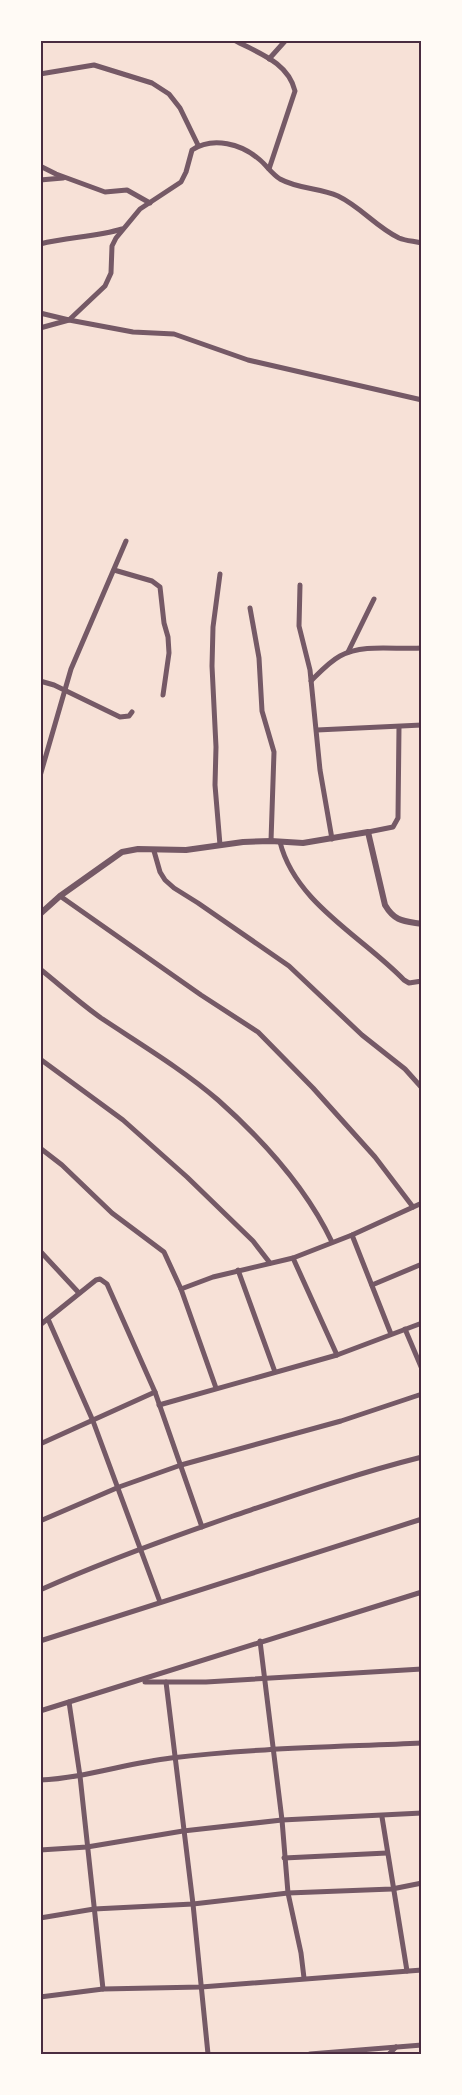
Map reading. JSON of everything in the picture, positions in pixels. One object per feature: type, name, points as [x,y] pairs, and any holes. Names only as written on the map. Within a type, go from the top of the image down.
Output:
[{"type":"street","points":[[234,40],[277,63],[288,74],[295,91],[269,169]]},
{"type":"street","points":[[269,59],[286,40]]},
{"type":"street","points":[[40,74],[94,66],[152,83],[169,94],[180,108],[198,145]]},
{"type":"street","points":[[40,327],[69,320],[105,286],[111,273],[112,246],[116,238],[140,209],[181,182],[192,150],[198,145],[211,142],[235,146],[259,159],[282,180],[336,195],[354,204],[385,231],[402,240],[422,243]]},
{"type":"street","points":[[40,166],[105,192],[127,190],[150,203]]},
{"type":"street","points":[[40,180],[67,178]]},
{"type":"street","points":[[40,244],[59,239],[110,233],[124,228]]},
{"type":"street","points":[[40,313],[133,332],[174,334],[248,360],[422,400]]},
{"type":"street","points":[[40,776],[71,669],[126,541]]},
{"type":"street","points":[[114,570],[152,581],[160,587],[168,645],[163,694]]},
{"type":"street","points":[[220,574],[213,627],[212,666],[216,747],[215,785],[220,845]]},
{"type":"street","points":[[300,585],[299,626],[311,681],[320,770],[332,839]]},
{"type":"street","points":[[348,652],[374,599]]},
{"type":"street","points":[[250,608],[259,658],[262,711],[274,752],[271,840]]},
{"type":"street","points":[[311,681],[338,657],[348,652],[372,648],[422,648]]},
{"type":"street","points":[[40,681],[120,717],[129,716],[132,712]]},
{"type":"street","points":[[317,730],[422,725]]},
{"type":"street","points":[[40,914],[60,896],[122,852],[138,849],[186,850],[271,840],[303,843],[393,827],[398,818],[399,727]]},
{"type":"street","points":[[368,832],[385,906],[391,915],[401,921],[422,924]]},
{"type":"street","points":[[280,842],[284,858],[300,886],[404,980],[409,983],[422,981]]},
{"type":"street","points":[[154,851],[160,872],[174,888],[288,966],[362,1035],[405,1069],[422,1088]]},
{"type":"street","points":[[60,896],[258,1032],[313,1088],[375,1158],[414,1207]]},
{"type":"street","points":[[40,969],[99,1016],[218,1100],[276,1158],[311,1203],[332,1242]]},
{"type":"street","points":[[40,1059],[123,1120],[187,1176],[253,1240],[270,1263]]},
{"type":"street","points":[[40,1148],[62,1165],[112,1213],[164,1252],[181,1288],[216,1388]]},
{"type":"street","points":[[181,1288],[238,1270],[293,1258],[352,1235],[422,1203]]},
{"type":"street","points":[[352,1235],[391,1334]]},
{"type":"street","points":[[40,1251],[79,1293]]},
{"type":"street","points":[[293,1258],[337,1355]]},
{"type":"street","points":[[372,1286],[422,1264]]},
{"type":"street","points":[[238,1270],[275,1372]]},
{"type":"street","points":[[40,1325],[96,1280],[104,1280],[112,1293],[155,1392],[202,1527]]},
{"type":"street","points":[[48,1319],[93,1421],[160,1602]]},
{"type":"street","points":[[159,1405],[337,1355],[422,1323]]},
{"type":"street","points":[[405,1329],[422,1369]]},
{"type":"street","points":[[40,1444],[155,1392]]},
{"type":"street","points":[[40,1521],[119,1487],[181,1464],[341,1421],[422,1394]]},
{"type":"street","points":[[40,1590],[140,1548],[270,1503],[422,1457]]},
{"type":"street","points":[[40,1641],[422,1519]]},
{"type":"street","points":[[40,1711],[422,1592]]},
{"type":"street","points":[[260,1641],[282,1820],[288,1893],[304,1978]]},
{"type":"street","points":[[137,1682],[206,1682],[422,1669]]},
{"type":"street","points":[[166,1682],[193,1904],[208,2055]]},
{"type":"street","points":[[69,1702],[80,1776],[103,1989]]},
{"type":"street","points":[[40,1780],[66,1779],[116,1767],[176,1757],[273,1748],[422,1743]]},
{"type":"street","points":[[40,1850],[87,1847],[183,1831],[282,1820],[382,1817],[422,1813]]},
{"type":"street","points":[[382,1817],[407,1971]]},
{"type":"street","points":[[284,1858],[387,1853]]},
{"type":"street","points":[[40,1918],[94,1909],[193,1904],[288,1893],[393,1889],[422,1883]]},
{"type":"street","points":[[40,1997],[103,1989],[201,1986],[422,1970]]},
{"type":"street","points":[[310,2055],[422,2045]]},
{"type":"street","points":[[389,2055],[396,2047]]}]
